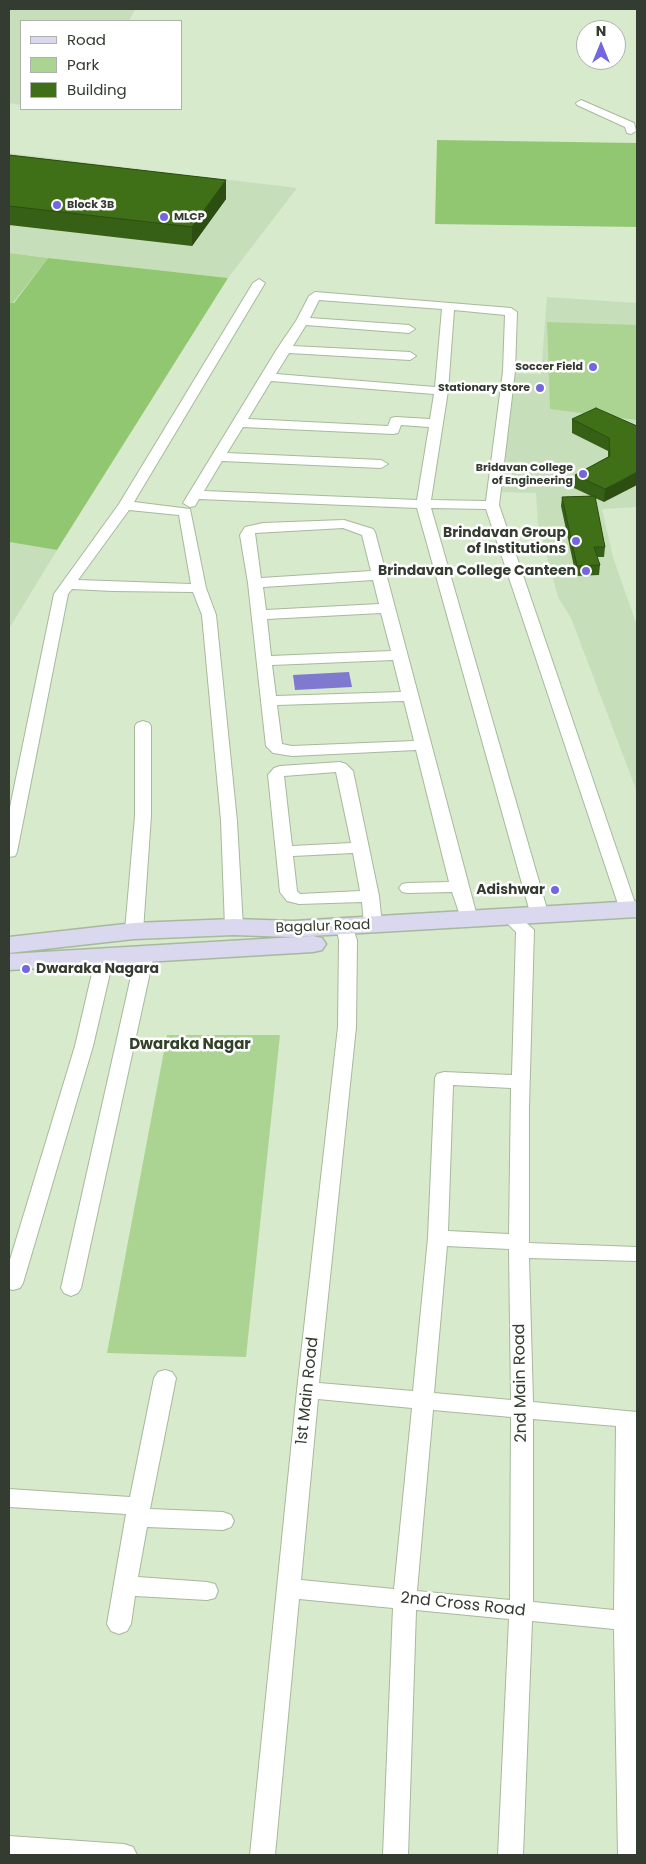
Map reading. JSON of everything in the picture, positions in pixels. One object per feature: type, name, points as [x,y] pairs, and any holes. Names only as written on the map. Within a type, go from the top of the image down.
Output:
[{"type":"main road","name":"Bagalur Road","points":[[9,945],[134,931],[234,927],[346,933],[634,914]]},
{"type":"main road","name":"Bagalur Road","points":[[9,962],[298,945],[373,925],[469,920],[525,921]]},
{"type":"street","points":[[581,103],[630,125],[631,131]]},
{"type":"street","points":[[9,852],[62,594],[125,505],[259,283]]},
{"type":"street","points":[[234,927],[229,821],[209,615],[200,588],[185,512],[283,349],[302,321],[315,296],[511,312],[509,371],[492,505],[634,914]]},
{"type":"street","points":[[422,504],[441,391],[448,306]]},
{"type":"street","points":[[302,321],[409,329]]},
{"type":"street","points":[[283,349],[410,356]]},
{"type":"street","points":[[267,377],[441,391]]},
{"type":"street","points":[[238,423],[393,430],[396,421],[436,423]]},
{"type":"street","points":[[218,457],[381,464]]},
{"type":"street","points":[[195,494],[422,504],[492,505]]},
{"type":"street","name":"2nd Main Road","points":[[422,504],[525,921],[519,1246],[522,1410],[520,1610],[510,1855]]},
{"type":"street","points":[[125,505],[185,512]]},
{"type":"street","points":[[422,745],[292,751],[279,750],[274,746],[255,583],[247,536],[250,530],[262,527],[344,524],[359,527],[368,532],[469,920]]},
{"type":"street","points":[[255,583],[383,592]]},
{"type":"street","points":[[70,584],[113,587],[200,588]]},
{"type":"street","points":[[306,597],[383,592]]},
{"type":"street","points":[[259,616],[383,592]]},
{"type":"street","points":[[264,661],[399,655]]},
{"type":"street","points":[[268,701],[410,696]]},
{"type":"street","points":[[134,931],[143,816],[143,726]]},
{"type":"street","points":[[370,896],[299,899],[293,897],[289,892],[276,775],[280,771],[340,767],[345,771],[370,896],[373,925]]},
{"type":"street","points":[[284,851],[360,848]]},
{"type":"street","points":[[408,888],[459,887]]},
{"type":"street","name":"1st Main Road","points":[[262,1855],[308,1390],[347,1027],[346,933]]},
{"type":"street","points":[[71,1288],[145,954]]},
{"type":"street","points":[[13,1283],[84,1046],[105,956]]},
{"type":"street","points":[[395,1855],[405,1599],[438,1238],[444,1078],[521,1082]]},
{"type":"street","points":[[438,1238],[637,1254]]},
{"type":"street","points":[[119,1624],[138,1512],[165,1378]]},
{"type":"street","points":[[308,1390],[632,1420],[631,1855]]},
{"type":"street","points":[[9,1498],[223,1521]]},
{"type":"street","points":[[125,1586],[207,1591]]},
{"type":"street","name":"2nd Cross Road","points":[[288,1588],[631,1621]]},
{"type":"street","points":[[9,1847],[124,1855]]},
{"type":"shaded area","points":[[9,9],[135,9],[130,20],[20,20],[20,105],[9,103]]},
{"type":"shaded area","points":[[9,153],[297,188],[228,278],[48,258],[9,253]]},
{"type":"shaded area","name":"Brindavan Group of Institutions","points":[[547,297],[637,303],[637,507],[602,509],[613,557],[637,626],[637,792],[571,618],[558,597],[538,524],[536,493],[500,492],[514,373],[541,374]]},
{"type":"shaded area","points":[[9,542],[57,550],[9,629]]},
{"type":"shaded area","points":[[349,672],[352,687],[295,690],[293,675]]},
{"type":"green space","points":[[437,140],[637,143],[637,227],[435,224]]},
{"type":"green space","points":[[9,253],[48,258],[13,303],[9,303]]},
{"type":"green space","points":[[48,258],[228,278],[57,550],[9,542],[9,303],[14,303]]},
{"type":"green space","name":"Soccer Field","points":[[547,322],[637,325],[637,420],[550,409]]},
{"type":"green space","points":[[167,1035],[280,1035],[246,1357],[107,1353]]},
{"type":"building","points":[[9,155],[226,180],[192,227],[9,206]]},
{"type":"building","points":[[596,408],[637,426],[637,472],[605,489],[575,475],[610,456],[609,438],[572,419]]},
{"type":"building","points":[[595,496],[605,547],[594,547],[600,565],[577,566],[562,497]]},
{"type":"place","name":"Block 3B","points":[[57,205]]},
{"type":"place","name":"MLCP","points":[[164,217]]},
{"type":"place","name":"Soccer Field","points":[[593,367]]},
{"type":"place","name":"Stationary Store","points":[[540,388]]},
{"type":"place","name":"Bridavan College of Engineering","points":[[583,474]]},
{"type":"place","name":"Brindavan Group of Institutions","points":[[576,541]]},
{"type":"place","name":"Brindavan College Canteen","points":[[586,571]]},
{"type":"place","name":"Adishwar","points":[[555,890]]},
{"type":"place","name":"Dwaraka Nagara","points":[[26,969]]},
{"type":"district","name":"Dwaraka Nagar","points":[[190,1045]]}]
